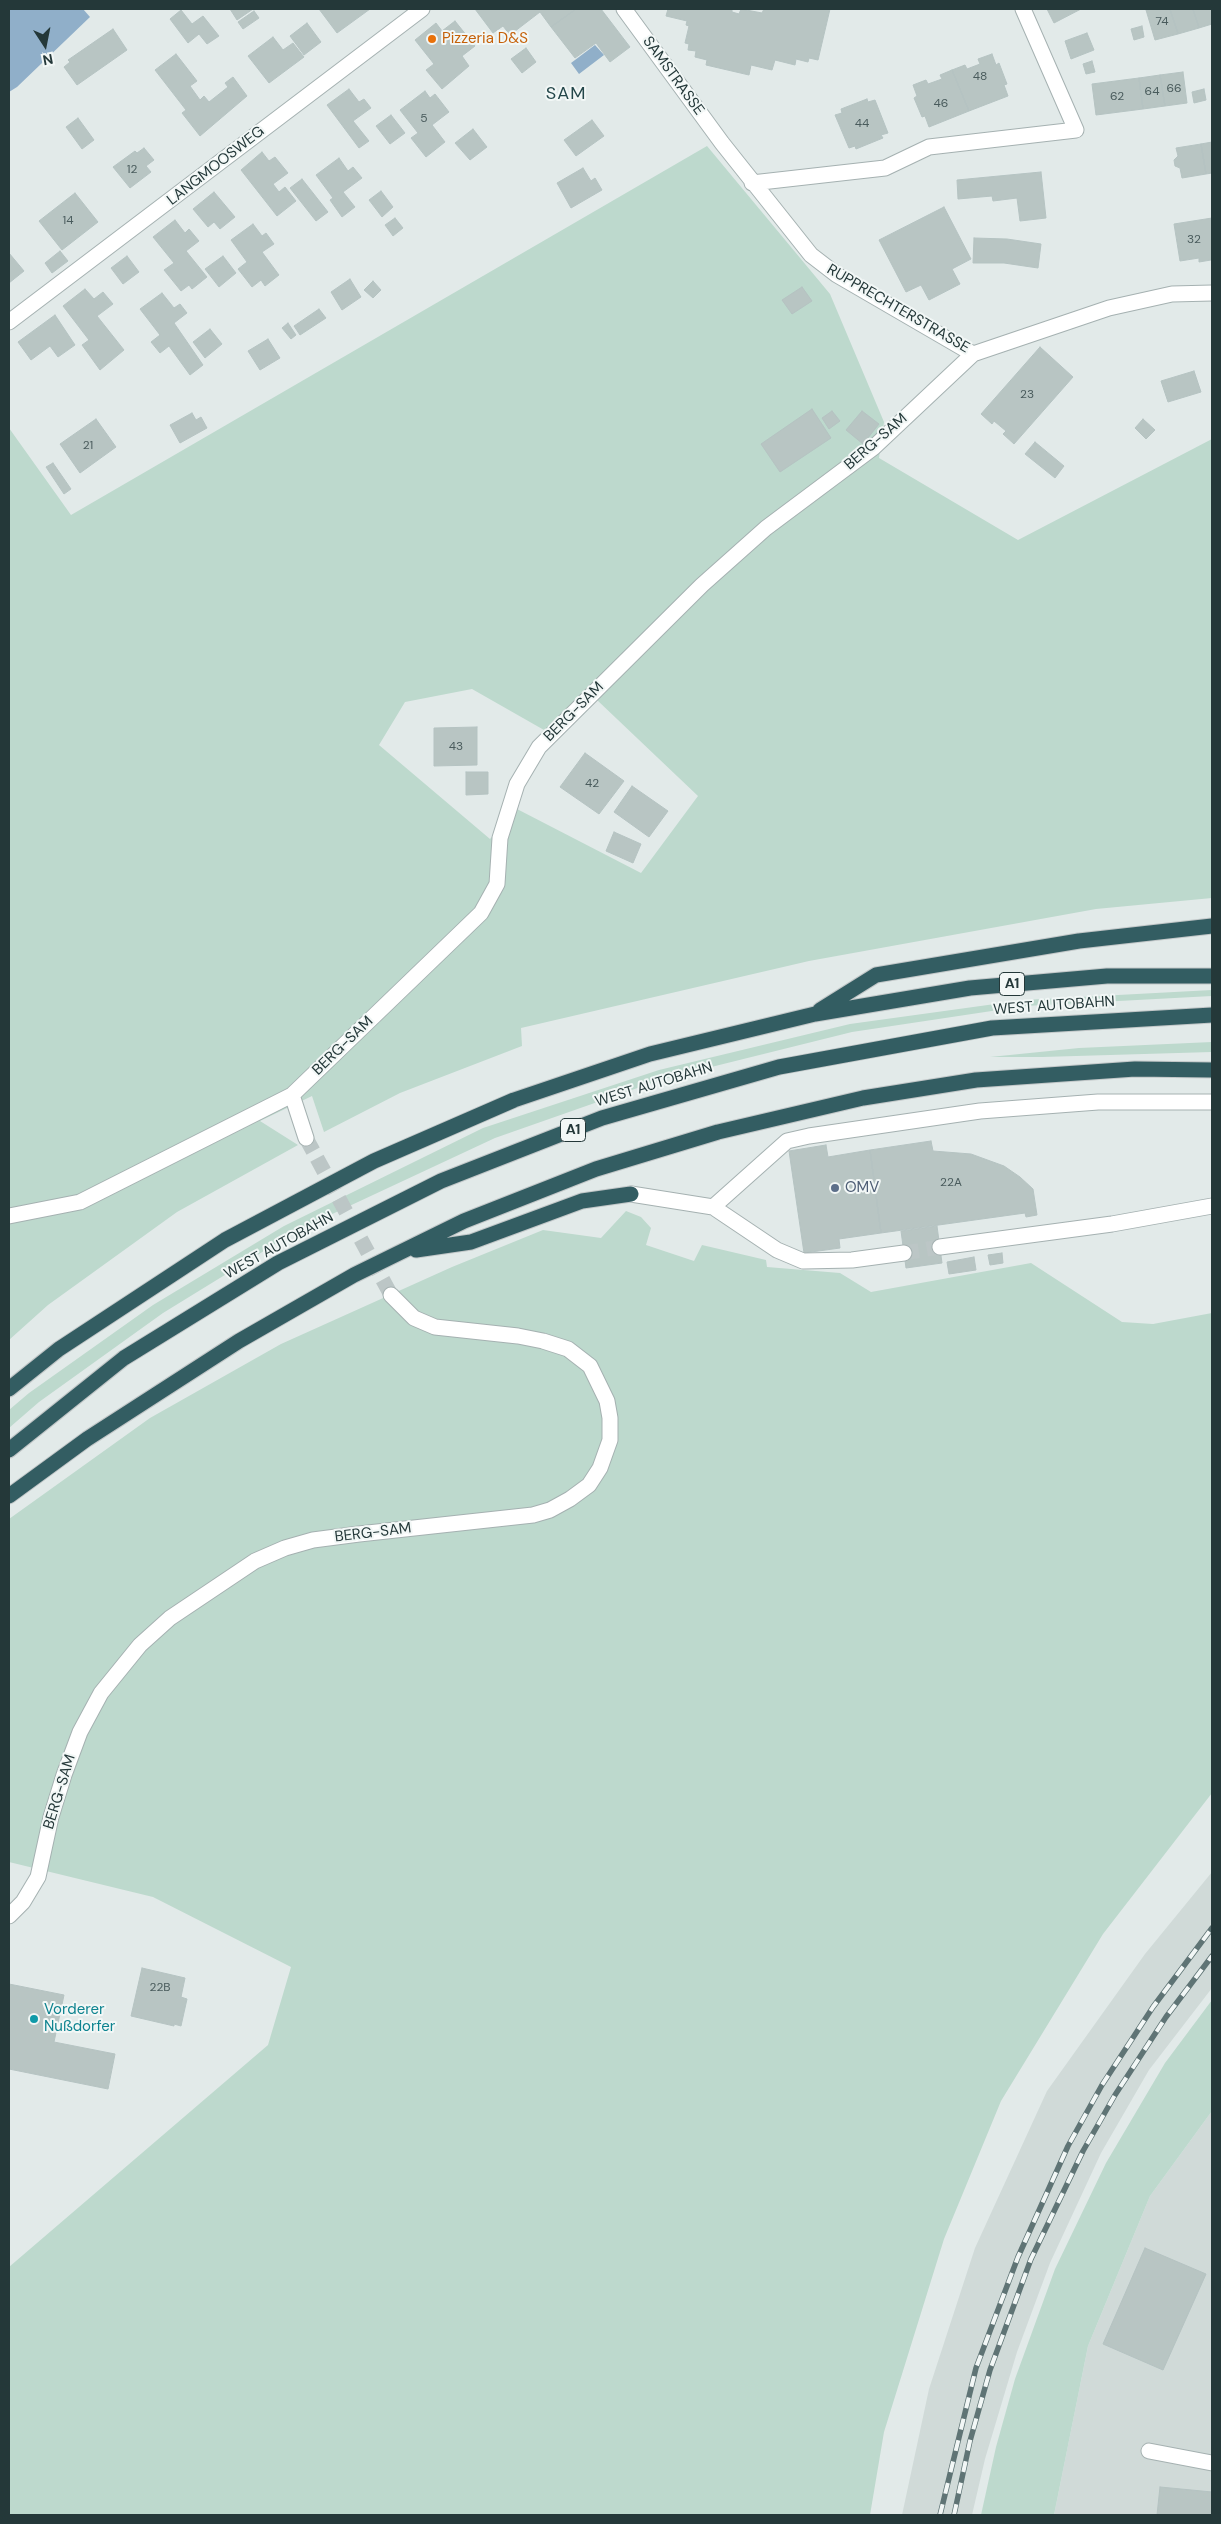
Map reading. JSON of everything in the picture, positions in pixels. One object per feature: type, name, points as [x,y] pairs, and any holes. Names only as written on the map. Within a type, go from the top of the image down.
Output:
[{"type":"highway","points":[[815,1014],[876,975],[1079,941],[1212,926]]},
{"type":"highway","name":"WEST AUTOBAHN","points":[[9,1389],[59,1349],[225,1240],[374,1161],[514,1100],[641,1057],[815,1014],[970,988],[1107,976],[1212,976]]},
{"type":"highway","name":"WEST AUTOBAHN","points":[[9,1450],[124,1358],[278,1263],[442,1181],[602,1118],[779,1067],[992,1028],[1212,1015]]},
{"type":"highway","points":[[9,1496],[87,1439],[239,1341],[354,1275],[464,1221],[596,1169],[718,1132],[862,1098],[976,1080],[1135,1069],[1212,1070]]},
{"type":"highway","points":[[402,1252],[471,1242],[582,1201],[631,1194]]},
{"type":"street","name":"LANGMOOSWEG","points":[[9,322],[422,9]]},
{"type":"street","name":"SAMSTRASSE","points":[[624,9],[722,143]]},
{"type":"street","points":[[752,183],[885,168],[929,148],[1076,130],[1023,9]]},
{"type":"street","name":"RUPPRECHTERSTRASSE","points":[[722,143],[811,255],[837,275],[973,354],[1109,308],[1172,294],[1212,293]]},
{"type":"street","name":"BERG-SAM","points":[[9,1216],[80,1202],[292,1095],[481,913],[497,884],[500,838],[517,784],[539,747],[702,585],[766,528],[873,448],[973,354]]},
{"type":"street","points":[[292,1095],[306,1138]]},
{"type":"street","points":[[712,1207],[787,1140],[980,1111],[1098,1102],[1212,1102]]},
{"type":"street","points":[[631,1194],[712,1207],[777,1250],[803,1261],[852,1260],[904,1253]]},
{"type":"street","points":[[940,1247],[1112,1224],[1212,1206]]},
{"type":"street","name":"BERG-SAM","points":[[9,1916],[23,1902],[38,1877],[51,1817],[64,1775],[80,1732],[101,1693],[140,1645],[170,1618],[255,1561],[285,1548],[314,1540],[360,1534],[533,1516],[550,1510],[570,1499],[589,1484],[600,1468],[610,1440],[610,1418],[608,1401],[590,1366],[568,1349],[544,1341],[518,1336],[435,1327],[414,1318],[391,1295]]},
{"type":"street","points":[[1149,2451],[1212,2463]]},
{"type":"shaded area","points":[[1212,1872],[1212,1988],[1149,2070],[1101,2153],[1050,2263],[1017,2352],[985,2459],[972,2515],[902,2515],[929,2389],[975,2248],[1047,2091],[1145,1954]]},
{"type":"shaded area","points":[[1212,2111],[1212,2515],[1054,2515],[1088,2346],[1150,2196]]},
{"type":"green space","points":[[707,146],[830,294],[884,422],[879,458],[1018,540],[1212,439],[1212,898],[1096,909],[809,961],[521,1028],[522,1046],[400,1093],[324,1132],[312,1096],[260,1121],[298,1145],[177,1212],[48,1305],[9,1340],[9,428],[71,515]],"holes":[[[472,689],[544,730],[597,700],[698,796],[641,873],[517,809],[490,839],[379,745],[405,702]]]},
{"type":"green space","points":[[1212,990],[1212,996],[1025,1006],[852,1032],[663,1079],[495,1138],[298,1230],[163,1313],[39,1402],[9,1428],[9,1410],[29,1393],[153,1305],[284,1226],[483,1128],[659,1070],[850,1024],[1024,1000]]},
{"type":"green space","points":[[1212,1042],[1212,1052],[990,1057],[1079,1048]]},
{"type":"green space","points":[[626,1211],[641,1217],[651,1228],[646,1245],[694,1261],[702,1245],[766,1260],[767,1267],[840,1273],[871,1292],[1031,1263],[1122,1322],[1153,1324],[1212,1313],[1212,1793],[1103,1934],[1001,2101],[944,2239],[884,2432],[870,2515],[9,2515],[9,2267],[268,2045],[291,1967],[153,1897],[9,1862],[9,1519],[150,1418],[281,1344],[452,1267],[543,1230],[601,1238]]},
{"type":"green space","points":[[1212,2000],[1212,2111],[1150,2196],[1088,2346],[1054,2515],[981,2515],[996,2447],[1015,2379],[1055,2269],[1106,2163],[1165,2063]]},
{"type":"water","points":[[9,9],[83,9],[90,17],[17,87],[9,92]]},
{"type":"water","points":[[595,45],[604,55],[579,74],[571,63]]},
{"type":"building","points":[[230,9],[253,9],[237,20]]},
{"type":"building","points":[[319,9],[370,9],[337,33]]},
{"type":"building","points":[[475,9],[576,9],[551,27],[540,12],[510,35],[503,26],[493,33]]},
{"type":"building","points":[[576,9],[601,9],[630,47],[610,62],[596,43],[575,58],[551,27]]},
{"type":"building","points":[[668,9],[732,9],[732,12],[739,14],[741,9],[762,13],[764,9],[830,9],[818,60],[809,58],[808,62],[796,59],[795,65],[775,60],[772,70],[751,65],[749,75],[706,65],[707,60],[695,57],[696,51],[688,50],[689,44],[685,43],[689,26],[686,25],[687,21],[666,16]]},
{"type":"building","points":[[1047,9],[1081,9],[1054,23]]},
{"type":"building","points":[[1170,9],[1178,34],[1155,40],[1146,10]]},
{"type":"building","points":[[1170,9],[1193,9],[1199,28],[1178,34]]},
{"type":"building","points":[[1193,9],[1212,9],[1212,24],[1199,28]]},
{"type":"building","points":[[181,10],[192,24],[203,16],[219,36],[207,44],[199,34],[188,43],[170,19]]},
{"type":"building","points":[[254,11],[259,18],[243,29],[238,22]]},
{"type":"building","points":[[455,21],[475,46],[462,56],[469,66],[442,89],[426,70],[434,64],[415,40],[436,23],[442,31]]},
{"type":"building","points":[[307,23],[321,42],[304,55],[290,36]]},
{"type":"building","points":[[1142,26],[1144,37],[1134,40],[1131,29]]},
{"type":"building","points":[[113,29],[127,50],[77,85],[64,67],[70,62],[68,60]]},
{"type":"building","points":[[1087,33],[1094,50],[1071,59],[1065,41]]},
{"type":"building","points":[[273,37],[283,50],[293,43],[304,57],[269,83],[248,56]]},
{"type":"building","points":[[526,48],[536,62],[522,73],[511,59]]},
{"type":"building","points":[[176,54],[197,81],[190,86],[200,100],[204,96],[209,102],[228,87],[225,83],[233,77],[247,96],[200,136],[182,113],[186,110],[155,70]]},
{"type":"building","points":[[992,54],[996,65],[999,63],[1007,84],[1004,85],[1008,96],[969,111],[952,70],[965,65],[967,69],[980,64],[978,59]]},
{"type":"building","points":[[1092,61],[1095,72],[1086,74],[1083,64]]},
{"type":"building","points":[[952,70],[969,111],[929,127],[925,116],[922,117],[914,98],[917,96],[913,85],[926,80],[928,84],[942,79],[940,75]]},
{"type":"building","points":[[1183,72],[1187,103],[1165,106],[1160,75]]},
{"type":"building","points":[[1160,75],[1165,106],[1143,109],[1139,78]]},
{"type":"building","points":[[1139,78],[1143,109],[1096,115],[1092,84]]},
{"type":"building","points":[[349,89],[359,102],[364,99],[371,108],[353,121],[369,141],[359,148],[327,105]]},
{"type":"building","points":[[1204,89],[1206,100],[1194,103],[1192,92]]},
{"type":"building","points":[[425,91],[430,98],[435,94],[449,112],[432,125],[445,142],[426,157],[411,138],[418,133],[400,110]]},
{"type":"building","points":[[867,99],[868,102],[875,100],[888,133],[881,135],[883,138],[856,149],[855,146],[849,148],[835,115],[842,113],[841,109]]},
{"type":"building","points":[[391,115],[405,133],[390,144],[376,126]]},
{"type":"building","points":[[78,118],[94,140],[82,149],[66,127]]},
{"type":"building","points":[[592,120],[604,136],[576,156],[564,140]]},
{"type":"building","points":[[473,129],[487,147],[470,160],[455,143]]},
{"type":"building","points":[[1212,142],[1212,173],[1206,174],[1201,144]]},
{"type":"building","points":[[1201,144],[1206,174],[1182,178],[1180,168],[1175,166],[1174,160],[1178,156],[1176,148]]},
{"type":"building","points":[[144,148],[154,160],[146,166],[151,172],[130,188],[113,167],[135,151],[137,153]]},
{"type":"building","points":[[262,152],[269,161],[275,157],[288,173],[273,184],[279,192],[285,187],[296,201],[277,216],[241,170]]},
{"type":"building","points":[[339,158],[348,171],[353,167],[362,178],[343,192],[355,207],[342,217],[330,200],[333,198],[316,175]]},
{"type":"building","points":[[583,168],[591,181],[595,178],[602,190],[571,208],[557,183]]},
{"type":"building","points":[[1041,172],[1046,218],[1020,221],[1017,198],[993,201],[992,196],[958,199],[957,180]]},
{"type":"building","points":[[302,179],[328,212],[316,221],[290,188]]},
{"type":"building","points":[[381,191],[393,207],[382,217],[369,200]]},
{"type":"building","points":[[214,192],[235,217],[220,229],[214,222],[208,227],[193,209]]},
{"type":"building","points":[[75,193],[98,222],[62,250],[39,221]]},
{"type":"building","points":[[944,207],[971,259],[952,269],[960,284],[929,300],[921,285],[906,292],[879,240]]},
{"type":"building","points":[[395,218],[403,228],[393,236],[385,225]]},
{"type":"building","points":[[1212,218],[1211,260],[1199,262],[1199,258],[1180,261],[1174,224]]},
{"type":"building","points":[[175,220],[185,233],[189,229],[199,241],[186,251],[207,277],[192,289],[189,285],[181,291],[164,270],[174,263],[153,237]]},
{"type":"building","points":[[253,224],[262,236],[266,233],[274,244],[262,252],[279,275],[265,286],[261,280],[252,287],[238,269],[247,262],[231,240]]},
{"type":"building","points":[[974,238],[1007,239],[1041,244],[1038,268],[1004,263],[973,263]]},
{"type":"building","points":[[60,251],[68,261],[52,273],[45,263]]},
{"type":"building","points":[[9,253],[24,271],[9,283]]},
{"type":"building","points":[[127,256],[139,272],[123,284],[111,268]]},
{"type":"building","points":[[223,256],[236,273],[219,287],[205,269]]},
{"type":"building","points":[[350,279],[361,297],[342,310],[331,292]]},
{"type":"building","points":[[373,281],[381,290],[373,298],[364,290]]},
{"type":"building","points":[[802,287],[812,301],[792,314],[782,300]]},
{"type":"building","points":[[85,289],[94,299],[103,292],[113,304],[97,316],[124,350],[100,370],[82,345],[89,340],[63,306]]},
{"type":"building","points":[[162,293],[174,308],[180,304],[187,313],[174,323],[203,365],[190,375],[169,346],[160,353],[151,342],[160,335],[140,309]]},
{"type":"building","points":[[319,309],[326,318],[300,335],[294,326]]},
{"type":"building","points":[[55,315],[75,345],[58,357],[50,346],[31,360],[18,342]]},
{"type":"building","points":[[288,323],[296,335],[291,339],[282,328]]},
{"type":"building","points":[[210,329],[222,344],[205,358],[193,342]]},
{"type":"building","points":[[268,339],[280,358],[260,370],[248,351]]},
{"type":"building","points":[[1040,347],[1073,377],[1014,444],[1003,434],[1006,431],[994,421],[992,424],[981,414]]},
{"type":"building","points":[[1194,371],[1201,392],[1168,402],[1161,381]]},
{"type":"building","points":[[812,409],[831,438],[780,472],[761,444]]},
{"type":"building","points":[[832,411],[840,421],[829,429],[822,418]]},
{"type":"building","points":[[862,411],[879,424],[863,444],[846,430]]},
{"type":"building","points":[[192,413],[196,420],[201,417],[207,428],[180,443],[170,425]]},
{"type":"building","points":[[96,419],[116,447],[80,473],[60,444]]},
{"type":"building","points":[[1143,419],[1155,430],[1146,439],[1135,428]]},
{"type":"building","points":[[1035,442],[1064,466],[1055,478],[1025,454]]},
{"type":"building","points":[[53,463],[71,489],[64,494],[46,467]]},
{"type":"building","points":[[477,727],[477,765],[434,766],[434,728]]},
{"type":"building","points":[[585,753],[624,781],[599,814],[560,787]]},
{"type":"building","points":[[466,772],[488,772],[488,794],[466,795]]},
{"type":"building","points":[[632,786],[668,811],[649,837],[614,812]]},
{"type":"building","points":[[614,832],[641,844],[633,863],[606,851]]},
{"type":"building","points":[[931,1141],[933,1151],[971,1154],[1004,1166],[1020,1177],[1033,1189],[1037,1215],[1026,1217],[1025,1213],[881,1233],[870,1150]]},
{"type":"building","name":"OMV","points":[[826,1145],[828,1157],[870,1150],[881,1233],[839,1239],[840,1248],[804,1253],[789,1151]]},
{"type":"building","points":[[937,1226],[942,1263],[906,1268],[901,1231]]},
{"type":"building","points":[[1002,1253],[1003,1263],[990,1265],[988,1255]]},
{"type":"building","points":[[974,1257],[976,1270],[949,1274],[947,1262]]},
{"type":"building","points":[[142,1968],[185,1978],[181,1997],[187,1999],[181,2026],[131,2016]]},
{"type":"building","name":"Vorderer Nußdorfer","points":[[9,1984],[64,1995],[54,2042],[115,2054],[108,2089],[9,2069]]},
{"type":"building","points":[[1145,2248],[1206,2274],[1163,2370],[1103,2344]]},
{"type":"building","points":[[1160,2487],[1212,2492],[1212,2515],[1157,2515]]},
{"type":"tunnel","points":[[306,1138],[391,1295]]},
{"type":"tunnel","points":[[904,1253],[940,1247]]},
{"type":"railway","points":[[940,2515],[976,2368],[1018,2257],[1068,2146],[1102,2085],[1153,2007],[1212,1928]]},
{"type":"railway","points":[[954,2515],[970,2441],[990,2370],[1031,2259],[1083,2151],[1115,2095],[1166,2017],[1212,1956]]},
{"type":"place","name":"Pizzeria D&S","points":[[432,39]]},
{"type":"place","name":"OMV","points":[[835,1188]]},
{"type":"place","name":"Vorderer Nußdorfer","points":[[34,2019]]},
{"type":"district","name":"SAM","points":[[566,94]]}]
